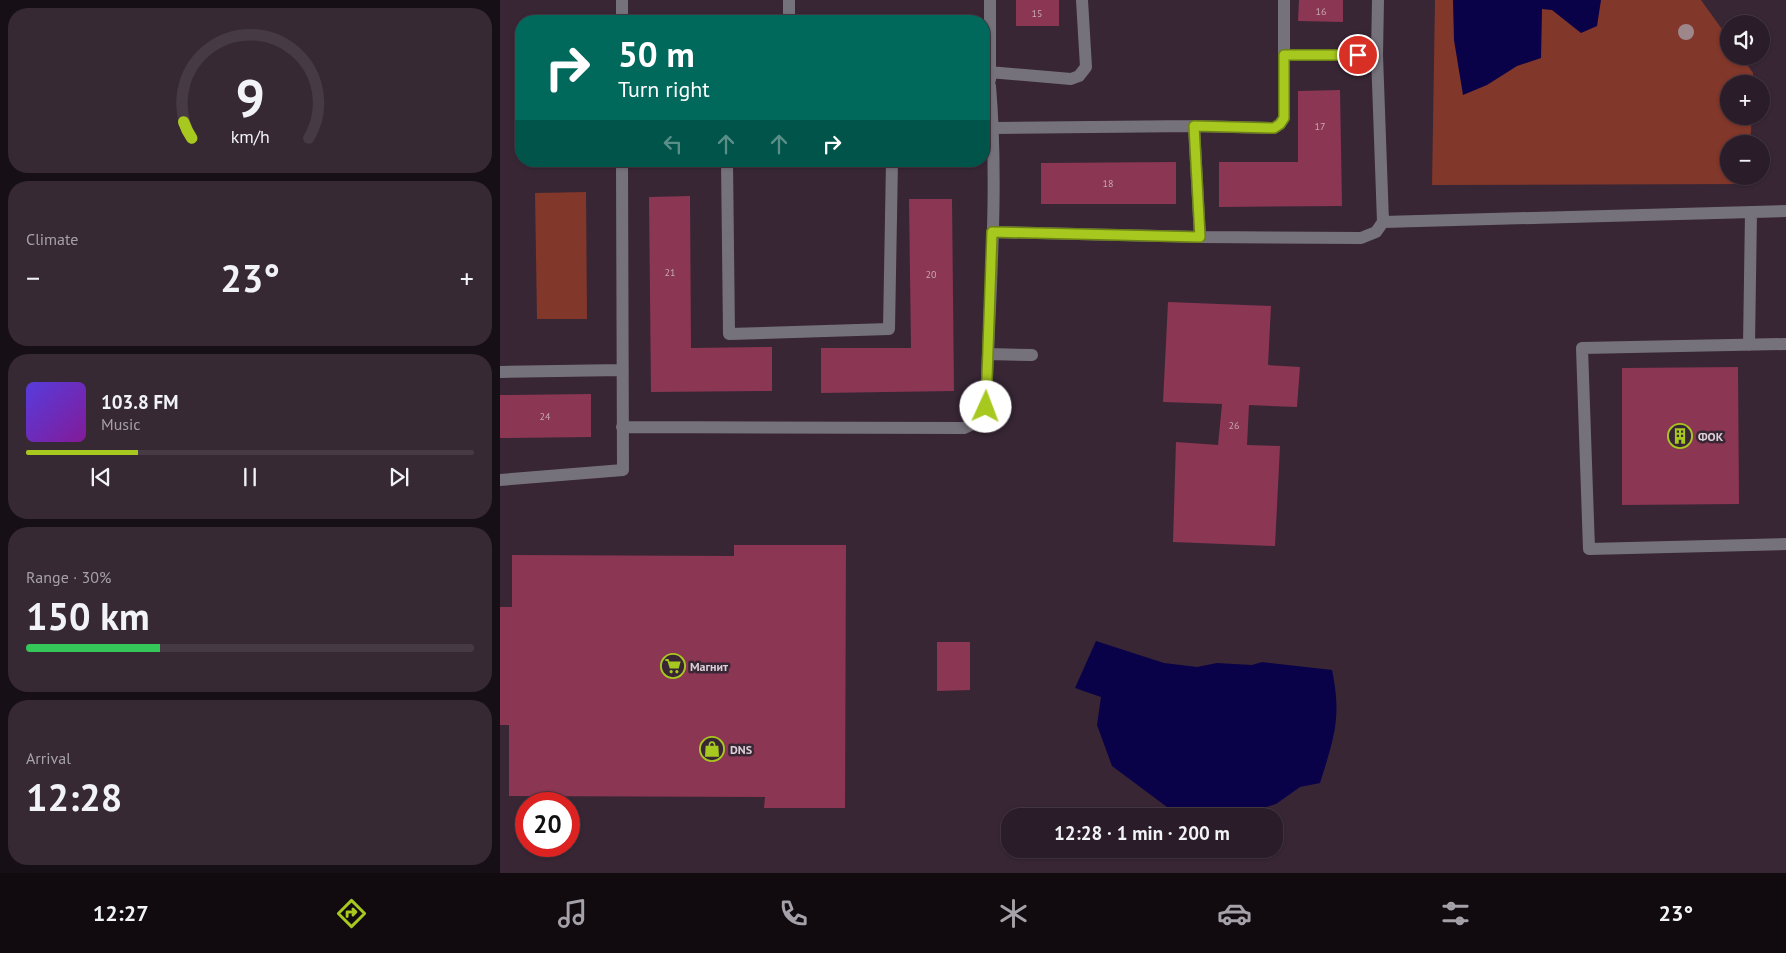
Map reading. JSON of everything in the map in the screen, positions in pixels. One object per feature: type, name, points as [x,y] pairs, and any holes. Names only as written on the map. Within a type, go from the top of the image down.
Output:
[{"type":"lane","points":[[622,0],[622,15]]},
{"type":"lane","points":[[789,0],[790,15]]},
{"type":"lane","points":[[990,0],[990,15]]},
{"type":"lane","points":[[990,72],[1071,79],[1079,76],[1086,67],[1082,0]]},
{"type":"lane","points":[[994,128],[1194,126],[1274,128],[1284,118],[1284,0]]},
{"type":"lane","points":[[992,232],[1200,237],[1361,238],[1376,232],[1383,222],[1377,55],[1378,0]]},
{"type":"lane","points":[[1284,55],[1377,55]]},
{"type":"lane","points":[[622,427],[964,428],[979,421],[986,407],[988,354],[994,128],[990,104]]},
{"type":"lane","points":[[1194,126],[1200,237]]},
{"type":"lane","points":[[500,480],[623,470],[622,167]]},
{"type":"lane","points":[[727,167],[728,334],[889,330],[892,167]]},
{"type":"lane","points":[[1383,222],[1786,211]]},
{"type":"lane","points":[[1749,345],[1751,212]]},
{"type":"lane","points":[[1786,344],[1582,348],[1589,549],[1786,544]]},
{"type":"lane","points":[[988,354],[1032,355]]},
{"type":"lane","points":[[500,372],[622,370]]},
{"type":"shaded area","points":[[1435,0],[1701,0],[1720,26],[1720,65],[1747,65],[1753,73],[1753,75],[1720,75],[1720,125],[1751,125],[1751,135],[1720,135],[1720,184],[1432,185]]},
{"type":"shaded area","points":[[1453,0],[1601,0],[1597,26],[1581,33],[1552,10],[1542,9],[1541,58],[1517,66],[1487,85],[1463,95],[1454,40]]},
{"type":"shaded area","points":[[586,192],[587,319],[537,319],[535,193]]},
{"type":"shaded area","points":[[1096,641],[1164,663],[1197,667],[1217,663],[1252,665],[1262,662],[1332,670],[1336,702],[1333,740],[1320,783],[1300,787],[1276,804],[1263,808],[1167,807],[1112,766],[1097,725],[1101,697],[1075,688]]},
{"type":"building","points":[[1016,0],[1059,0],[1059,26],[1016,26]]},
{"type":"building","points":[[1299,0],[1343,0],[1343,22],[1298,21]]},
{"type":"building","points":[[1340,90],[1342,206],[1219,207],[1219,162],[1298,162],[1298,91]]},
{"type":"building","points":[[1176,162],[1176,204],[1041,204],[1041,163]]},
{"type":"building","points":[[690,196],[691,348],[772,347],[772,391],[651,392],[649,197]]},
{"type":"building","points":[[909,199],[952,199],[954,391],[821,393],[821,348],[911,348]]},
{"type":"building","points":[[1168,302],[1271,306],[1268,365],[1300,367],[1297,407],[1249,405],[1247,445],[1280,446],[1275,546],[1173,542],[1176,442],[1218,445],[1222,404],[1163,402]]},
{"type":"building","name":"ФОК","points":[[1738,367],[1739,504],[1622,505],[1622,368]]},
{"type":"building","points":[[591,394],[591,437],[500,438],[500,395]]},
{"type":"building","name":"Магнит","points":[[734,545],[846,545],[845,808],[764,808],[765,797],[580,796],[580,792],[515,792],[515,796],[509,796],[509,725],[500,725],[500,607],[512,607],[512,555],[734,556]]},
{"type":"building","points":[[937,642],[970,642],[970,690],[937,691]]},
{"type":"place","name":"ФОК","points":[[1680,436]]},
{"type":"place","name":"Магнит","points":[[673,666]]},
{"type":"place","name":"DNS","points":[[712,749]]},
{"type":"route","points":[[986,407],[992,232],[1200,237],[1194,126],[1274,128],[1284,118],[1284,55],[1358,55]]}]
